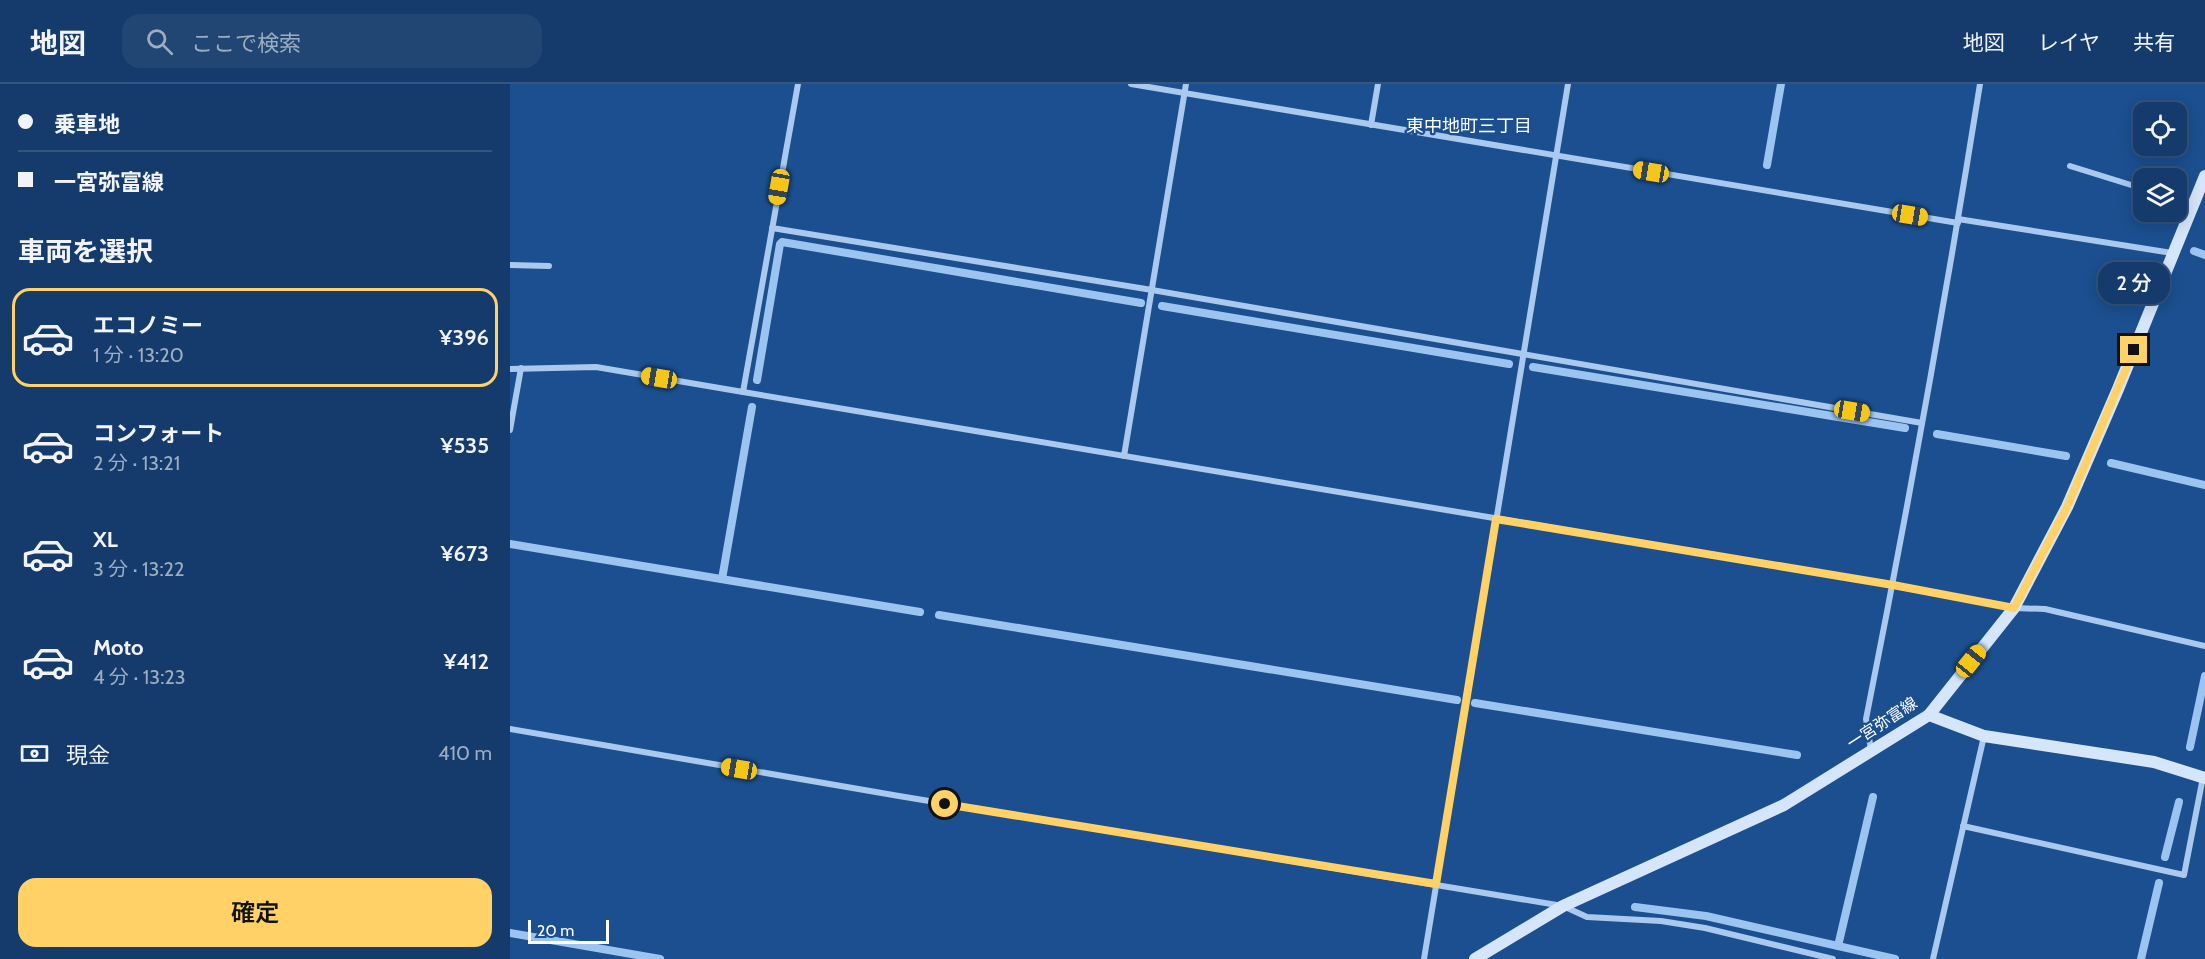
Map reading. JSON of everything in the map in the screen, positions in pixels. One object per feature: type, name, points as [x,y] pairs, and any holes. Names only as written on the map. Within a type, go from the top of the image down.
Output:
[{"type":"main road","name":"一宮弥富線","points":[[1475,959],[1563,906],[1784,806],[1929,715],[2014,608],[2067,507],[2205,176]]},
{"type":"main road","points":[[1929,715],[1984,736],[2154,762],[2204,777]]},
{"type":"street","points":[[743,392],[798,84]]},
{"type":"street","points":[[1131,84],[1556,156],[2172,254]]},
{"type":"street","points":[[1124,456],[1186,84]]},
{"type":"street","points":[[1371,124],[1378,84]]},
{"type":"street","points":[[1424,959],[1568,84]]},
{"type":"street","points":[[1871,751],[1866,719],[1893,585],[1980,84]]},
{"type":"street","points":[[2070,166],[2133,186]]},
{"type":"street","points":[[2187,202],[2193,204]]},
{"type":"street","points":[[772,228],[1152,290],[1922,423]]},
{"type":"street","points":[[510,265],[549,266]]},
{"type":"street","points":[[510,369],[596,367],[1893,585],[2014,608],[2045,609],[2205,646]]},
{"type":"street","points":[[510,430],[521,369]]},
{"type":"street","points":[[510,729],[1563,906],[1587,917],[1661,921],[1705,928],[1833,959]]},
{"type":"street","points":[[1933,959],[1984,736]]},
{"type":"street","points":[[1964,826],[2184,875],[2204,777]]},
{"type":"waterway","points":[[1767,165],[1781,84]]},
{"type":"waterway","points":[[757,380],[782,242],[1141,303]]},
{"type":"waterway","points":[[2194,251],[2205,255]]},
{"type":"waterway","points":[[1162,306],[1509,364]]},
{"type":"waterway","points":[[1533,367],[1905,428]]},
{"type":"waterway","points":[[722,579],[752,407]]},
{"type":"waterway","points":[[1937,434],[2066,456]]},
{"type":"waterway","points":[[2111,463],[2205,485]]},
{"type":"waterway","points":[[510,544],[920,612]]},
{"type":"waterway","points":[[939,615],[1457,700]]},
{"type":"waterway","points":[[2190,747],[2205,676]]},
{"type":"waterway","points":[[1475,703],[1797,755]]},
{"type":"waterway","points":[[1838,946],[1873,797]]},
{"type":"waterway","points":[[2165,857],[2179,802]]},
{"type":"waterway","points":[[2141,959],[2159,883]]},
{"type":"waterway","points":[[1635,907],[1706,916],[1895,959]]},
{"type":"waterway","points":[[510,933],[660,959]]},
{"type":"district","name":"東中地町三丁目","points":[[1469,126]]},
{"type":"route","points":[[945,804],[1436,884],[1496,519],[1893,585],[2014,608],[2067,507],[2134,350]]}]
